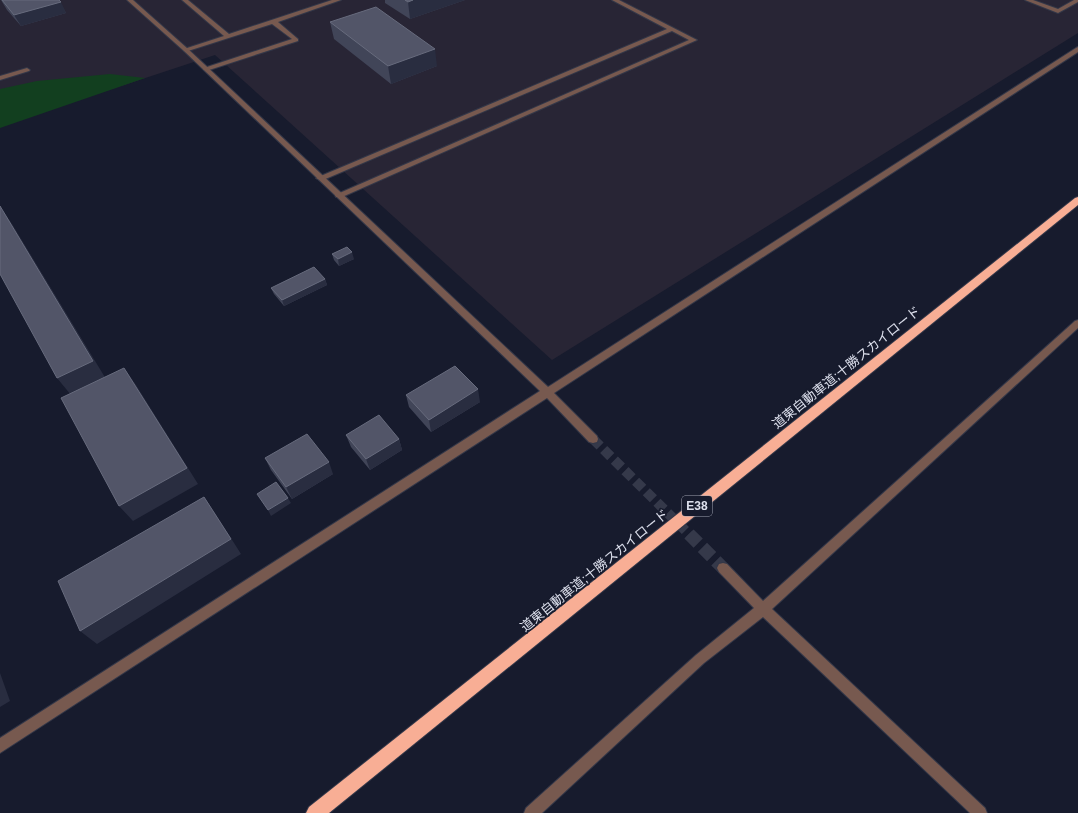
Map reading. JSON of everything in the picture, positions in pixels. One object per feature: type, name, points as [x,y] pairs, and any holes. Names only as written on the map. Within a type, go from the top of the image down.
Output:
[{"type":"highway","name":"道東自動車道;十勝スカイロード","points":[[315,813],[1078,200]]},
{"type":"street","points":[[130,0],[206,68],[320,178],[547,392],[593,439]]},
{"type":"street","points":[[185,0],[228,36]]},
{"type":"street","points":[[186,50],[338,0]]},
{"type":"street","points":[[338,195],[694,40],[615,0]]},
{"type":"street","points":[[1028,0],[1058,11],[1078,0]]},
{"type":"street","points":[[206,68],[296,40],[273,21]]},
{"type":"street","points":[[320,178],[672,29]]},
{"type":"street","points":[[0,746],[1078,49]]},
{"type":"street","points":[[0,78],[27,70]]},
{"type":"street","points":[[531,813],[700,659],[762,609],[1078,322]]},
{"type":"street","points":[[722,568],[762,609],[980,813]]},
{"type":"shaded area","points":[[0,0],[1078,0],[1078,33],[552,360],[215,55],[0,126]]},
{"type":"green space","points":[[110,74],[145,78],[0,128],[0,89],[37,81]]},
{"type":"building","points":[[2,0],[59,0],[61,2],[14,15]]},
{"type":"building","points":[[376,7],[435,49],[388,66],[330,22]]},
{"type":"building","points":[[0,206],[93,361],[57,378],[0,274]]},
{"type":"building","points":[[347,247],[352,252],[338,259],[332,254]]},
{"type":"building","points":[[314,267],[325,279],[282,300],[271,288]]},
{"type":"building","points":[[455,366],[478,389],[429,420],[406,395]]},
{"type":"building","points":[[124,368],[187,468],[119,506],[61,398]]},
{"type":"building","points":[[379,415],[399,439],[366,459],[346,435]]},
{"type":"building","points":[[307,434],[329,462],[286,487],[265,458]]},
{"type":"building","points":[[276,482],[288,498],[268,510],[257,494]]},
{"type":"building","points":[[204,497],[231,539],[80,631],[58,581]]},
{"type":"tunnel","points":[[593,439],[690,535]]},
{"type":"tunnel","points":[[690,535],[723,568]]}]
